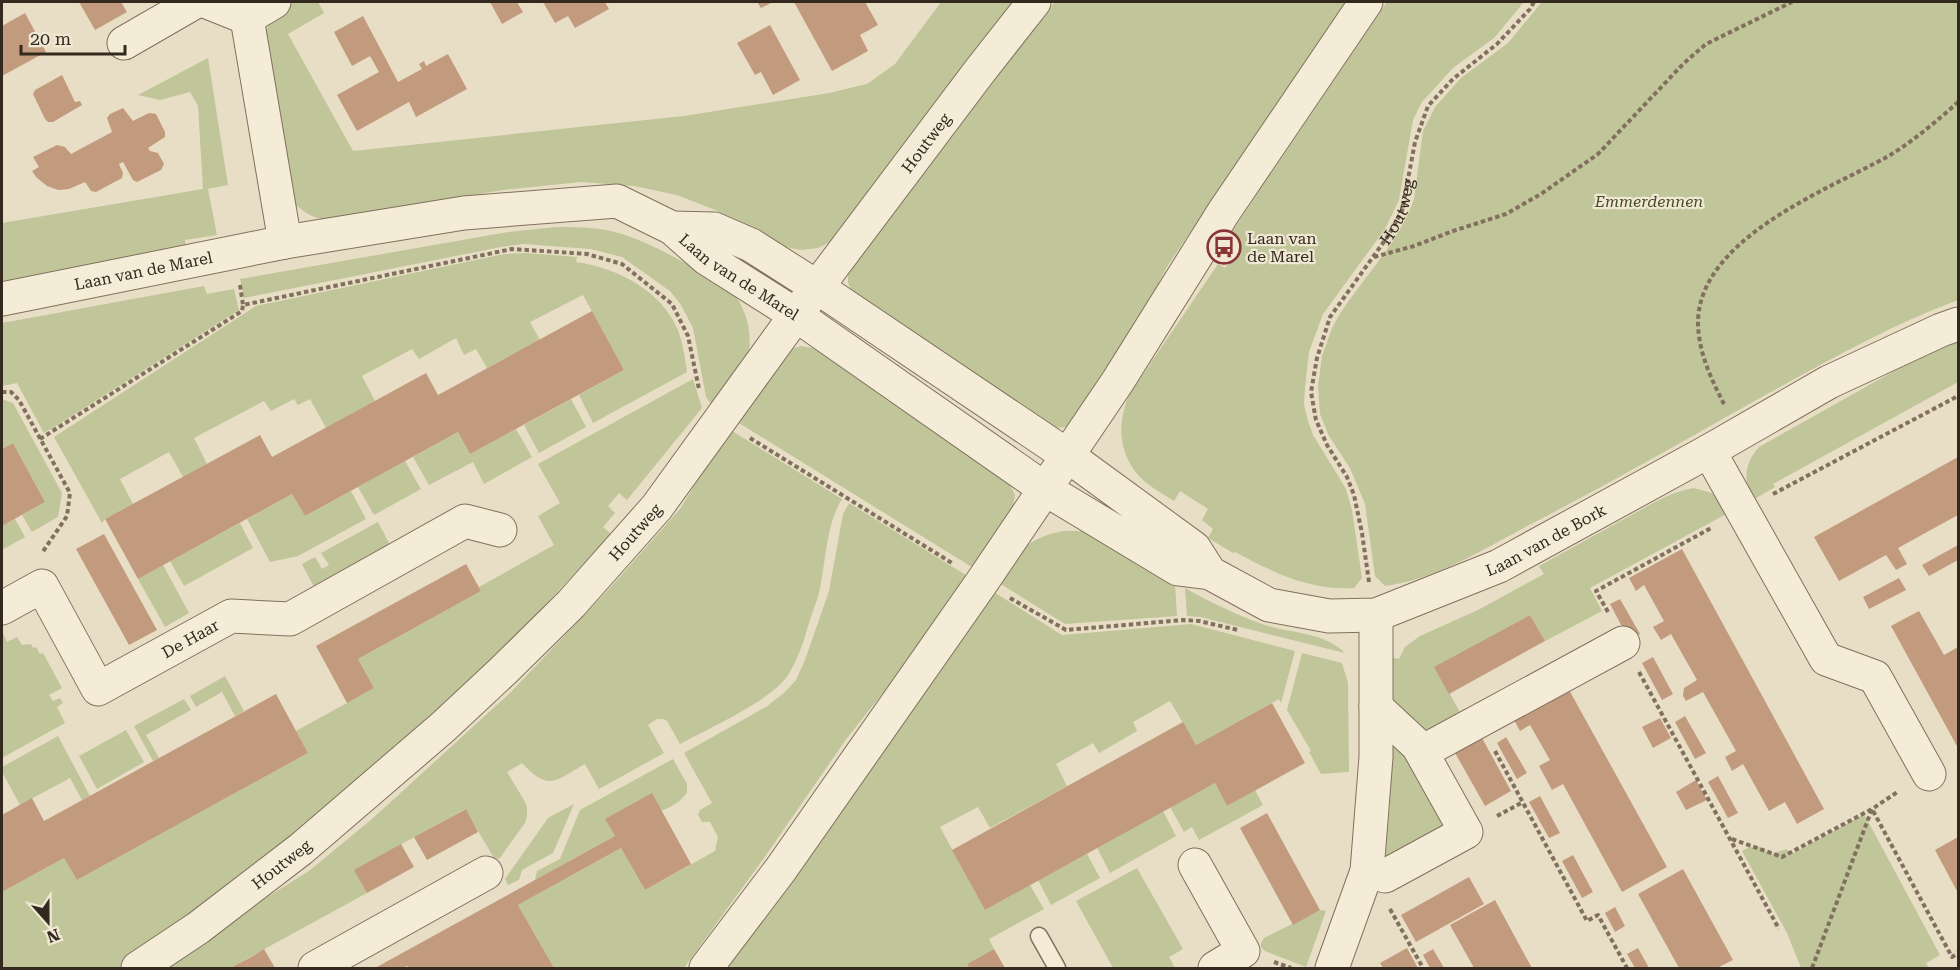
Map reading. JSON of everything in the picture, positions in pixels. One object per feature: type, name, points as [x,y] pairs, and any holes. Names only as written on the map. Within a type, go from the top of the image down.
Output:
[{"type":"street","points":[[124,43],[195,2]]},
{"type":"street","points":[[207,2],[261,10],[285,242]]},
{"type":"street","name":"Houtweg","points":[[138,969],[198,928],[301,849],[443,727],[571,604],[657,507],[796,315],[1034,2]]},
{"type":"street","points":[[706,969],[781,869],[914,681],[1068,456],[1118,381],[1223,213],[1366,2]]},
{"type":"street","name":"Laan van de Marel","points":[[2,299],[285,242],[464,213],[617,201],[672,228],[706,258],[796,315],[1045,489]]},
{"type":"street","name":"Laan van de Marel","points":[[672,228],[714,229],[751,245],[1068,456]]},
{"type":"street","name":"Laan van de Bork","points":[[1045,489],[1178,569],[1210,573],[1269,605],[1329,616],[1376,615],[1500,566],[1709,452],[1829,382],[1941,330],[1959,324]]},
{"type":"street","points":[[1709,452],[1826,659],[1875,677],[1929,774]]},
{"type":"street","name":"Laan van de Bork","points":[[1068,456],[1194,548],[1210,573]]},
{"type":"street","name":"De Haar","points":[[42,586],[98,689],[231,616],[290,619],[465,521],[500,530]]},
{"type":"street","points":[[2,608],[42,586]]},
{"type":"street","points":[[1332,968],[1376,874],[1376,615]]},
{"type":"street","points":[[1422,752],[1623,643]]},
{"type":"street","points":[[1376,707],[1418,746],[1466,832],[1376,874]]},
{"type":"street","points":[[1195,865],[1243,951],[1215,969]]},
{"type":"street","points":[[315,969],[486,873]]},
{"type":"lane","points":[[1039,936],[1057,969]]},
{"type":"path","name":"Houtweg","points":[[1376,615],[1354,495],[1347,477],[1327,445],[1316,420],[1311,392],[1317,358],[1330,317],[1373,257],[1402,211],[1415,142],[1428,106],[1454,79],[1497,44],[1530,9],[1533,2]]},
{"type":"path","points":[[1373,257],[1414,246],[1506,214],[1541,194],[1598,154],[1684,63],[1706,44],[1791,2]]},
{"type":"path","points":[[1709,452],[1726,408],[1713,382],[1701,348],[1698,321],[1702,294],[1719,265],[1737,245],[1837,182],[1888,157],[1959,102]]},
{"type":"path","points":[[2,392],[11,392],[19,400],[70,493],[67,516],[40,557],[44,568],[42,586]]},
{"type":"path","points":[[1779,930],[1732,839],[1596,591],[1959,396]]},
{"type":"path","points":[[1479,722],[1587,921],[1598,915],[1627,969]]},
{"type":"path","points":[[1732,839],[1782,857],[1872,809],[1888,797],[1929,774]]},
{"type":"path","points":[[1872,809],[1952,957],[1959,954]]},
{"type":"path","points":[[1812,969],[1872,809]]},
{"type":"path","points":[[1376,874],[1383,896],[1423,969]]},
{"type":"green space","points":[[291,2],[318,2],[324,13],[288,34],[353,151],[684,116],[829,93],[867,84],[895,64],[941,2],[1019,2],[833,241],[818,248],[801,250],[769,241],[715,210],[677,195],[634,186],[581,182],[503,190],[326,220],[311,215],[290,199],[263,36],[275,12]]},
{"type":"green space","points":[[1055,2],[1346,2],[1168,265],[1123,353],[1075,422],[1066,427],[1054,428],[852,294],[848,272],[1035,24]]},
{"type":"green space","points":[[1387,2],[1524,2],[1494,38],[1453,68],[1422,102],[1413,120],[1399,200],[1385,229],[1323,314],[1309,352],[1304,405],[1313,435],[1346,489],[1352,510],[1362,578],[1354,588],[1338,588],[1292,579],[1233,553],[1208,538],[1213,529],[1202,520],[1208,509],[1180,491],[1174,501],[1143,480],[1127,457],[1123,447],[1121,427],[1129,395],[1218,264],[1225,268],[1235,255],[1223,245]]},
{"type":"green space","name":"Emmerdennen","points":[[1542,2],[1958,2],[1958,300],[1905,322],[1853,348],[1463,560],[1425,576],[1385,586],[1375,576],[1365,504],[1350,468],[1329,436],[1320,414],[1318,386],[1322,356],[1338,317],[1390,245],[1407,215],[1414,199],[1423,131],[1435,107],[1461,78],[1508,43]]},
{"type":"green space","points":[[208,58],[228,185],[208,189],[217,235],[185,240],[186,248],[2,282],[2,223],[203,189],[198,106],[190,92],[160,100],[138,95]]},
{"type":"green space","points":[[556,227],[604,230],[623,234],[667,253],[730,290],[745,313],[749,332],[749,351],[742,371],[715,410],[706,397],[693,328],[681,305],[670,291],[622,257],[591,249],[523,244],[244,298],[240,279],[508,232]]},
{"type":"green space","points":[[525,253],[577,257],[576,262],[622,276],[649,292],[661,303],[678,330],[687,372],[593,423],[579,395],[624,370],[583,295],[530,322],[540,340],[487,368],[476,349],[464,355],[456,338],[419,359],[412,349],[362,376],[375,401],[326,428],[310,399],[298,405],[294,399],[271,411],[264,401],[194,438],[207,464],[183,477],[169,452],[120,479],[133,504],[105,519],[102,523],[54,437],[256,306],[504,254]]},
{"type":"green space","points":[[204,286],[207,294],[234,289],[239,310],[44,433],[17,383],[2,386],[2,323]]},
{"type":"green space","points":[[1958,340],[1958,382],[1773,484],[1775,487],[1753,500],[1747,472],[1750,460],[1759,447],[1903,366]]},
{"type":"green space","points":[[801,346],[817,349],[1007,479],[1015,495],[1012,512],[975,569],[734,420],[789,350]]},
{"type":"green space","points":[[693,379],[702,408],[627,500],[619,493],[608,506],[615,513],[603,527],[611,534],[512,641],[363,780],[118,968],[2,968],[2,892],[64,858],[77,880],[308,753],[296,731],[374,688],[358,659],[481,591],[479,587],[554,545],[538,516],[560,503],[538,464]]},
{"type":"green space","points":[[2,399],[13,403],[62,493],[58,517],[32,532],[22,515],[45,502],[13,443],[2,449]]},
{"type":"green space","points":[[571,399],[586,427],[539,453],[524,425]]},
{"type":"green space","points":[[516,429],[532,457],[484,484],[473,462],[429,485],[413,457],[458,432],[470,454]]},
{"type":"green space","points":[[729,429],[842,499],[830,529],[820,588],[803,643],[792,669],[780,685],[754,704],[680,744],[667,721],[657,719],[648,725],[664,753],[599,789],[585,764],[552,781],[539,778],[522,763],[507,772],[524,800],[527,816],[525,823],[499,859],[494,858],[465,809],[355,870],[367,893],[230,968],[153,968],[309,871],[372,819],[510,693],[608,590],[680,509]]},
{"type":"green space","points":[[405,461],[421,489],[374,515],[358,487]]},
{"type":"green space","points":[[1694,488],[1712,493],[1730,512],[1590,588],[1602,611],[1545,641],[1530,615],[1435,667],[1461,714],[1428,733],[1405,718],[1399,711],[1392,694],[1390,657],[1399,659],[1405,647],[1420,636],[1478,610],[1544,574],[1539,566],[1659,500]]},
{"type":"green space","points":[[351,491],[366,519],[298,556],[270,562],[247,519],[292,494],[305,516]]},
{"type":"green space","points":[[849,503],[969,577],[940,621],[847,738],[684,968],[554,968],[518,905],[621,848],[645,890],[715,851],[718,837],[710,822],[702,822],[698,815],[700,810],[712,803],[684,753],[766,707],[796,680],[829,591],[843,514]]},
{"type":"green space","points":[[15,519],[25,537],[2,550],[2,526]]},
{"type":"green space","points":[[378,522],[390,545],[314,587],[302,564],[315,557],[322,569],[329,565],[321,553]]},
{"type":"green space","points":[[240,523],[253,548],[184,586],[170,561]]},
{"type":"green space","points":[[1063,531],[1081,531],[1093,535],[1175,583],[1177,616],[1065,624],[994,580],[1016,554],[1031,542]]},
{"type":"green space","points":[[163,565],[189,613],[165,627],[138,579]]},
{"type":"green space","points":[[1185,588],[1242,616],[1262,624],[1316,637],[1327,641],[1345,653],[1200,617],[1187,616]]},
{"type":"green space","points":[[989,589],[1062,635],[1191,624],[1295,651],[1281,703],[1279,699],[1196,745],[1170,701],[1133,722],[1137,731],[1099,753],[1093,743],[1056,764],[1067,786],[990,828],[978,807],[940,827],[985,910],[1030,885],[1044,909],[989,939],[994,949],[967,964],[969,968],[727,968],[781,894]]},
{"type":"green space","points":[[2,631],[7,642],[17,637],[22,645],[31,644],[40,654],[43,653],[62,688],[49,695],[53,701],[60,698],[63,703],[57,707],[65,723],[2,758]]},
{"type":"green space","points":[[1302,653],[1342,663],[1348,683],[1349,772],[1321,774],[1309,752],[1311,751],[1287,710]]},
{"type":"green space","points":[[225,676],[244,711],[235,716],[222,692],[196,707],[190,696]]},
{"type":"green space","points":[[184,699],[191,710],[146,735],[159,758],[153,761],[134,726]]},
{"type":"green space","points":[[126,730],[144,762],[97,789],[79,756]]},
{"type":"green space","points":[[58,736],[90,796],[82,800],[70,778],[20,805],[2,772],[2,767]]},
{"type":"green space","points":[[1402,745],[1448,825],[1385,860],[1390,803],[1390,749]]},
{"type":"green space","points":[[673,759],[687,784],[687,793],[679,801],[650,814],[606,819],[615,836],[535,880],[537,871],[560,859],[580,810]]},
{"type":"green space","points":[[1215,783],[1227,806],[1255,790],[1263,805],[1199,840],[1192,827],[1184,832],[1170,807]]},
{"type":"green space","points":[[574,804],[553,853],[522,870],[519,880],[508,885],[505,879],[548,818]]},
{"type":"green space","points":[[1163,811],[1176,836],[1110,873],[1097,848]]},
{"type":"green space","points":[[1864,814],[1940,955],[1926,963],[1929,968],[1801,968],[1787,933],[1742,851],[1751,846],[1752,848],[1758,846],[1770,854],[1787,849],[1790,855]]},
{"type":"green space","points":[[1087,854],[1100,878],[1051,905],[1038,880]]},
{"type":"green space","points":[[1137,868],[1183,949],[1169,957],[1175,968],[1113,968],[1076,901]]},
{"type":"green space","points":[[1320,910],[1326,911],[1306,967],[1265,951],[1261,947],[1264,938]]},
{"type":"building","points":[[79,2],[121,2],[127,12],[95,30]]},
{"type":"building","points":[[490,2],[517,2],[523,12],[502,24]]},
{"type":"building","points":[[543,2],[605,2],[609,9],[575,28],[568,16],[555,23]]},
{"type":"building","points":[[757,2],[773,2],[761,8]]},
{"type":"building","points":[[794,2],[865,2],[878,25],[860,35],[868,51],[832,71]]},
{"type":"building","points":[[25,13],[46,52],[2,76],[2,26]]},
{"type":"building","points":[[363,16],[398,82],[422,69],[419,64],[424,61],[426,66],[448,54],[467,89],[416,117],[409,102],[357,131],[337,95],[379,72],[370,56],[352,66],[334,32]]},
{"type":"building","points":[[770,25],[800,80],[773,95],[761,72],[755,75],[737,43]]},
{"type":"building","points":[[62,75],[75,102],[80,101],[82,105],[53,122],[48,122],[33,94],[35,90]]},
{"type":"building","points":[[123,108],[133,121],[149,113],[156,114],[165,132],[165,137],[148,148],[158,153],[164,164],[161,170],[137,182],[133,180],[123,162],[119,164],[123,173],[122,178],[96,192],[91,191],[85,182],[69,189],[58,190],[47,186],[36,177],[32,171],[39,167],[33,157],[57,145],[65,147],[71,154],[112,132],[107,118],[110,114]]},
{"type":"building","points":[[592,311],[624,370],[470,454],[458,432],[305,516],[292,494],[138,579],[105,519],[260,435],[272,457],[426,373],[438,395]]},
{"type":"building","points":[[13,443],[45,502],[2,526],[2,449]]},
{"type":"building","points":[[1958,457],[1958,515],[1898,548],[1907,564],[1896,570],[1886,555],[1839,581],[1814,537]]},
{"type":"building","points":[[104,534],[157,630],[129,645],[76,549]]},
{"type":"building","points":[[1958,545],[1958,560],[1929,576],[1922,565]]},
{"type":"building","points":[[1682,549],[1824,809],[1797,824],[1785,802],[1769,811],[1743,764],[1732,771],[1725,757],[1736,751],[1703,692],[1686,701],[1683,696],[1684,688],[1697,680],[1671,634],[1661,640],[1653,627],[1664,621],[1644,585],[1636,591],[1629,578]]},
{"type":"building","points":[[466,564],[481,591],[358,659],[374,688],[347,703],[316,646]]},
{"type":"building","points":[[1899,578],[1906,590],[1869,609],[1863,597]]},
{"type":"building","points":[[1620,599],[1640,634],[1629,640],[1610,604]]},
{"type":"building","points":[[1919,611],[1944,655],[1958,647],[1958,748],[1891,626]]},
{"type":"building","points":[[1530,615],[1545,641],[1449,694],[1434,667]]},
{"type":"building","points":[[1653,657],[1673,694],[1662,700],[1642,663]]},
{"type":"building","points":[[1568,688],[1667,867],[1622,892],[1563,784],[1552,790],[1539,766],[1550,760],[1530,725],[1520,731],[1513,718]]},
{"type":"building","points":[[276,694],[308,753],[77,880],[64,858],[2,892],[2,815],[32,798],[44,821]]},
{"type":"building","points":[[1272,703],[1305,763],[1227,806],[1215,783],[985,910],[952,850],[1183,722],[1196,745]]},
{"type":"building","points":[[1685,716],[1706,753],[1695,759],[1675,722]]},
{"type":"building","points":[[1660,718],[1671,738],[1653,748],[1642,727]]},
{"type":"building","points":[[1481,736],[1511,791],[1485,806],[1454,751]]},
{"type":"building","points":[[1506,737],[1527,773],[1517,779],[1497,743]]},
{"type":"building","points":[[1718,776],[1738,813],[1728,818],[1708,782]]},
{"type":"building","points":[[1696,780],[1707,800],[1686,810],[1676,792]]},
{"type":"building","points":[[652,793],[691,864],[645,890],[621,848],[518,905],[554,968],[409,968],[407,966],[375,968],[615,836],[605,819]]},
{"type":"building","points":[[1540,796],[1560,833],[1549,838],[1529,802]]},
{"type":"building","points":[[466,809],[478,832],[427,860],[414,837]]},
{"type":"building","points":[[1267,813],[1320,910],[1293,925],[1240,828]]},
{"type":"building","points":[[1958,837],[1958,893],[1935,850]]},
{"type":"building","points":[[401,844],[414,867],[367,893],[354,870]]},
{"type":"building","points":[[1573,855],[1593,892],[1582,898],[1562,861]]},
{"type":"building","points":[[1683,869],[1733,960],[1717,968],[1679,968],[1638,894]]},
{"type":"building","points":[[1469,877],[1484,904],[1416,942],[1401,915]]},
{"type":"building","points":[[1495,900],[1532,968],[1474,968],[1450,925]]},
{"type":"building","points":[[1615,907],[1625,926],[1615,932],[1605,913]]},
{"type":"building","points":[[1407,948],[1418,968],[1383,968],[1380,963]]},
{"type":"building","points":[[1638,948],[1649,968],[1635,968],[1627,954]]},
{"type":"building","points":[[264,949],[275,968],[230,968],[251,957]]},
{"type":"building","points":[[994,949],[1005,968],[969,968],[967,964]]},
{"type":"building","points":[[1433,949],[1444,968],[1430,968],[1423,955]]},
{"type":"place","name":"Laan van de Marel","points":[[1224,247]]}]
